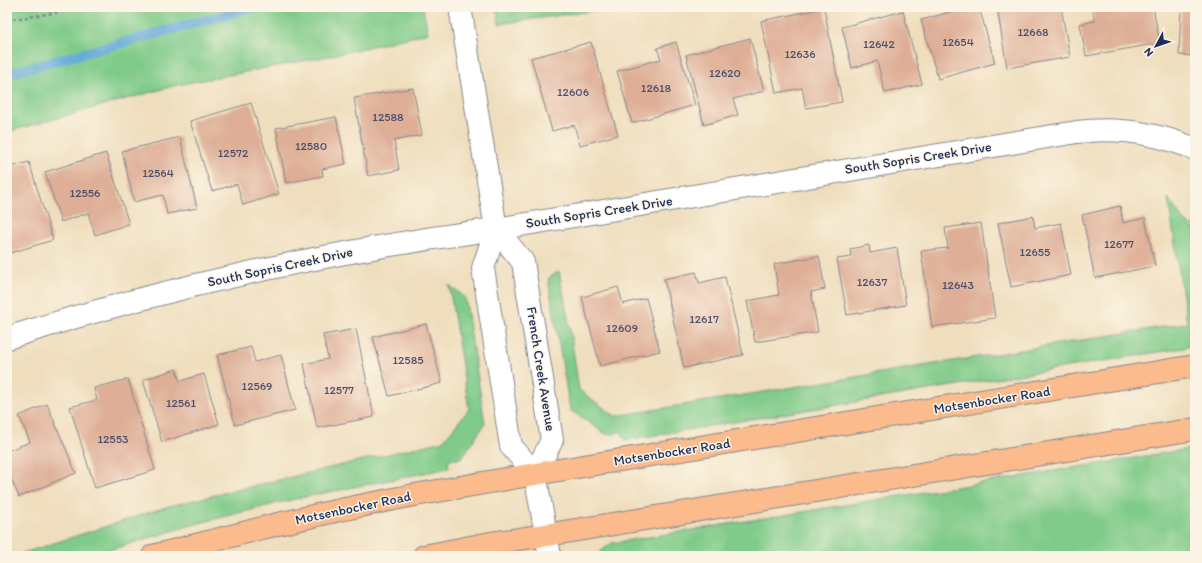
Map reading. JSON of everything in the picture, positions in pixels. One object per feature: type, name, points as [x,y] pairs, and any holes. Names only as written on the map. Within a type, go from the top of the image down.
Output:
[{"type":"main road","name":"Motsenbocker Road","points":[[153,556],[228,536],[335,511],[535,474],[1195,366]]},
{"type":"main road","points":[[424,556],[491,543],[548,546],[1195,429]]},
{"type":"street","points":[[460,7],[496,229],[483,268],[511,446],[535,474],[548,546]]},
{"type":"street","name":"South Sopris Creek Drive","points":[[7,338],[122,303],[249,272],[389,245],[496,229],[1092,130],[1139,132],[1172,140],[1195,149]]},
{"type":"street","name":"French Creek Avenue","points":[[496,229],[524,262],[552,440],[535,474]]},
{"type":"path","points":[[7,19],[30,17],[88,7]]},
{"type":"path","points":[[493,11],[524,7]]},
{"type":"path","points":[[1189,220],[1195,237]]},
{"type":"green space","points":[[7,7],[423,7],[428,33],[334,55],[177,85],[7,132]]},
{"type":"green space","points":[[497,7],[618,7],[499,24]]},
{"type":"green space","points":[[1168,198],[1183,220],[1195,229],[1195,346],[625,440],[621,431],[614,434],[606,434],[570,410],[548,279],[559,271],[570,329],[579,390],[615,416],[1187,323]]},
{"type":"green space","points":[[449,285],[465,297],[485,424],[462,457],[448,460],[449,468],[295,499],[199,523],[89,556],[14,556],[169,506],[443,441],[469,409]]},
{"type":"green space","points":[[1195,448],[1195,556],[599,556],[601,551],[612,543]]},
{"type":"building","points":[[969,7],[979,7],[995,63],[938,79],[921,20]]},
{"type":"building","points":[[997,7],[1061,7],[1070,57],[1007,68]]},
{"type":"building","points":[[1092,7],[1153,7],[1160,43],[1086,56],[1080,24],[1095,21]]},
{"type":"building","points":[[1181,7],[1195,7],[1195,56],[1179,55]]},
{"type":"building","points":[[824,8],[842,102],[806,108],[802,88],[776,93],[761,21]]},
{"type":"building","points":[[903,11],[922,84],[885,93],[877,61],[852,68],[842,27]]},
{"type":"building","points":[[750,38],[764,91],[733,99],[738,115],[704,125],[686,55]]},
{"type":"building","points":[[591,42],[618,135],[580,145],[574,125],[552,131],[531,58]]},
{"type":"building","points":[[676,42],[695,105],[632,123],[617,71],[661,59],[657,48]]},
{"type":"building","points":[[413,88],[422,135],[394,141],[399,170],[368,176],[354,98]]},
{"type":"building","points":[[251,103],[279,194],[243,205],[237,184],[212,191],[190,121]]},
{"type":"building","points":[[336,117],[346,164],[322,169],[323,176],[286,183],[276,128]]},
{"type":"building","points":[[180,137],[197,208],[167,214],[163,195],[134,202],[122,151]]},
{"type":"building","points":[[106,153],[129,224],[95,235],[88,213],[61,222],[45,172]]},
{"type":"building","points":[[29,162],[53,240],[7,254],[7,168]]},
{"type":"building","points":[[1120,206],[1123,223],[1145,218],[1155,266],[1095,278],[1082,215]]},
{"type":"building","points":[[1033,216],[1035,228],[1061,223],[1071,275],[1011,287],[998,223]]},
{"type":"building","points":[[981,223],[995,318],[932,327],[921,251],[948,248],[945,228]]},
{"type":"building","points":[[869,245],[870,253],[897,248],[906,305],[847,315],[837,259],[851,257],[850,249]]},
{"type":"building","points":[[819,256],[825,289],[811,292],[818,332],[755,342],[747,301],[779,295],[774,264]]},
{"type":"building","points":[[696,272],[699,283],[725,277],[743,355],[684,368],[664,279]]},
{"type":"building","points":[[618,287],[623,304],[646,298],[660,351],[600,366],[582,297]]},
{"type":"building","points":[[426,324],[442,383],[389,396],[373,337]]},
{"type":"building","points":[[356,329],[374,417],[317,428],[304,364],[328,359],[323,335]]},
{"type":"building","points":[[251,347],[255,362],[281,355],[295,410],[235,425],[217,355]]},
{"type":"building","points":[[176,369],[180,381],[204,374],[219,424],[162,442],[143,380]]},
{"type":"building","points":[[128,379],[155,470],[95,488],[70,407],[97,400],[94,388]]},
{"type":"building","points":[[47,404],[76,473],[19,497],[7,469],[7,451],[30,442],[19,416]]},
{"type":"waterway","points":[[7,74],[254,7]]}]
